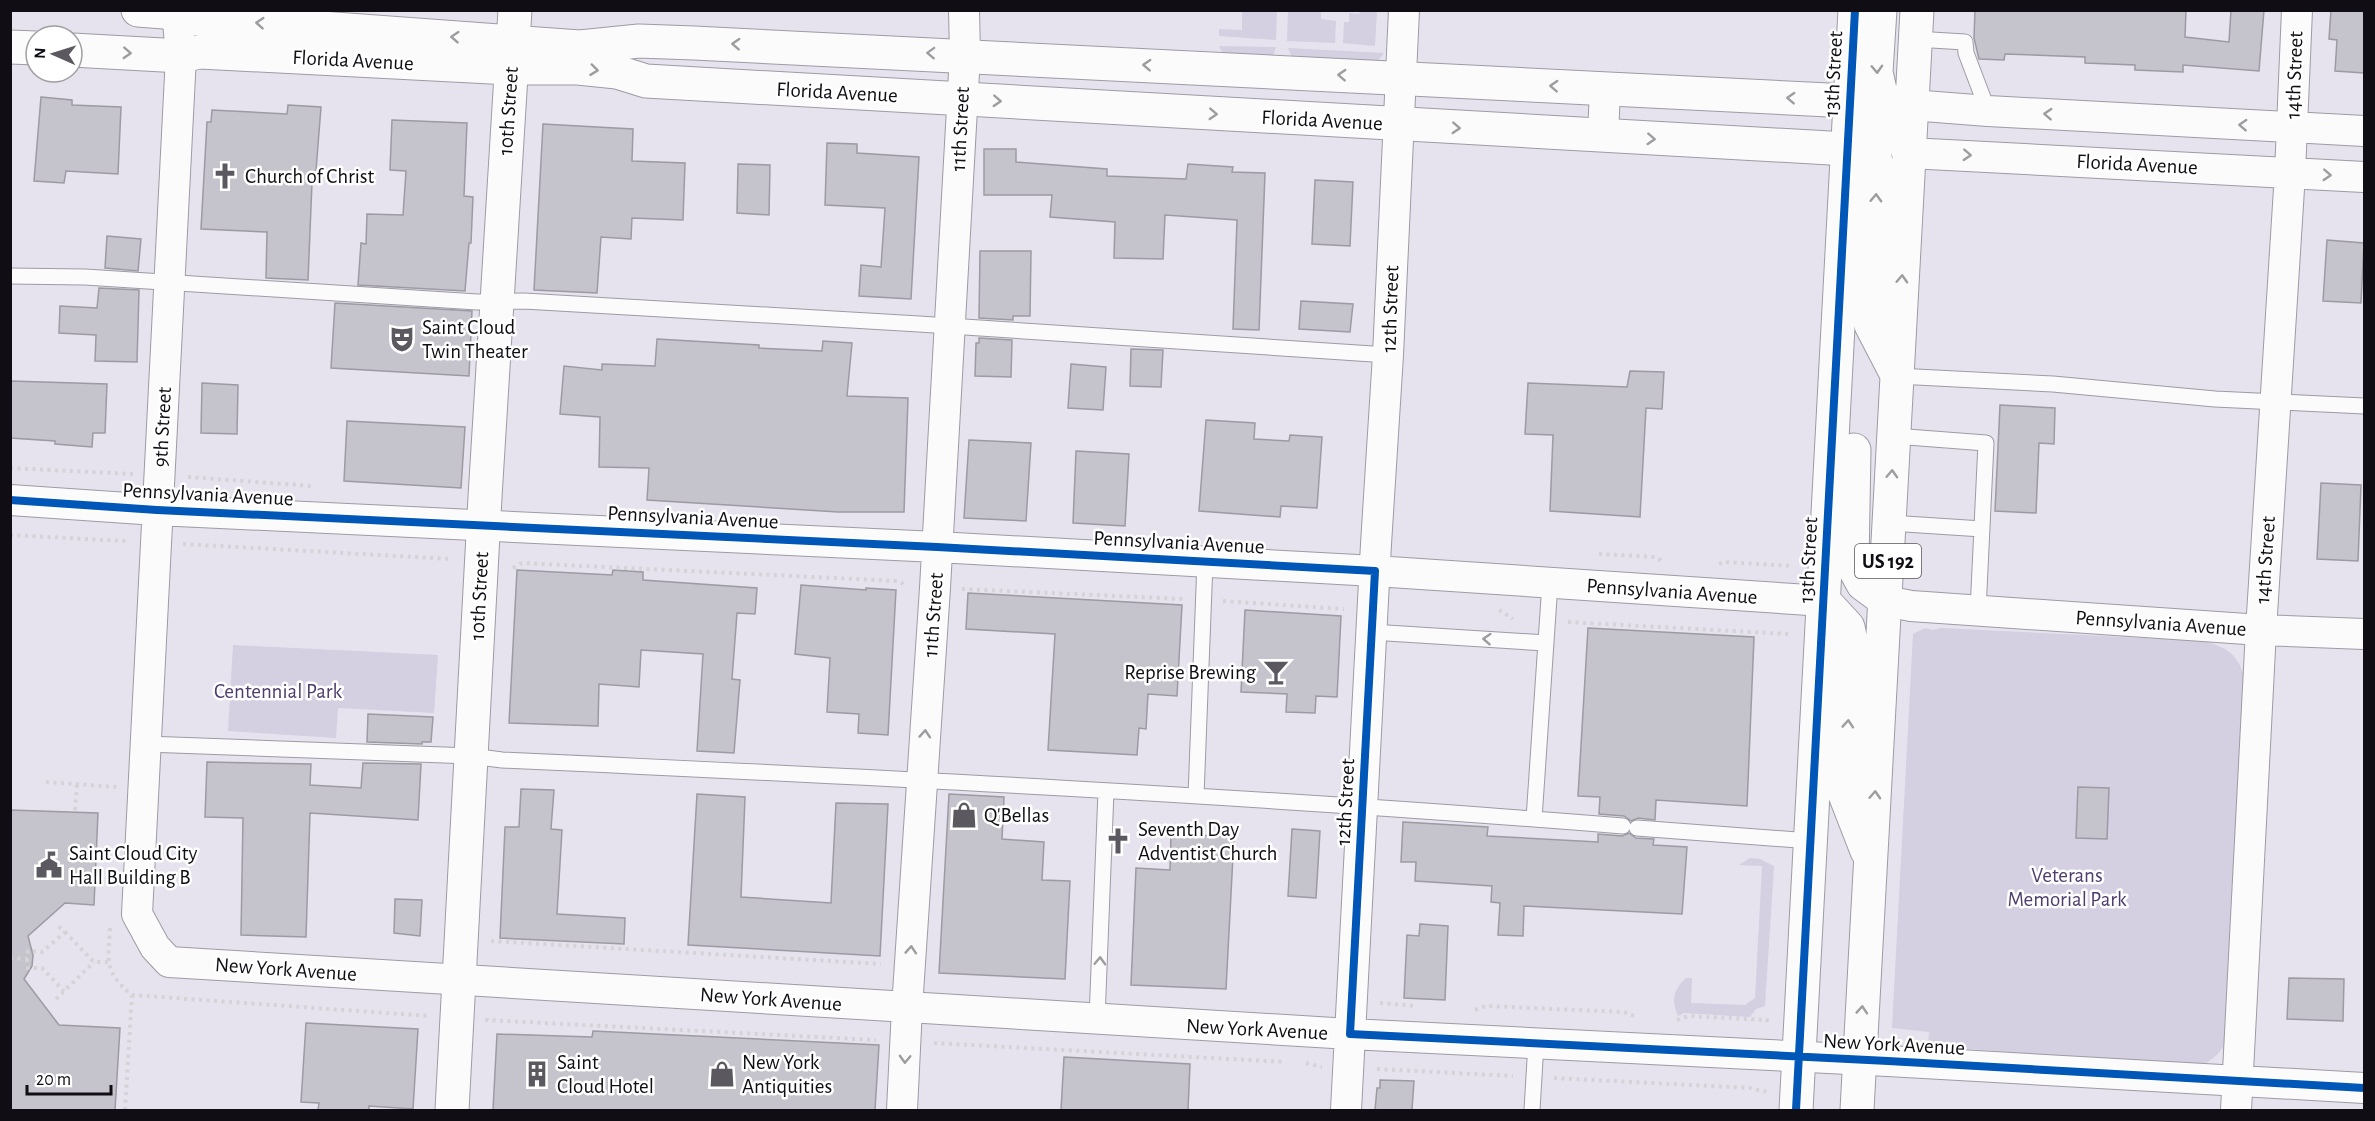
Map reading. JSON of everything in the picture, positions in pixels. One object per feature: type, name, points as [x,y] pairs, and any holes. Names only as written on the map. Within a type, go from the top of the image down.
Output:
[{"type":"main road","name":"Florida Avenue","points":[[138,10],[177,12],[197,19],[513,40],[580,47],[639,41],[683,42],[1849,101]]},
{"type":"main road","name":"13th Street","points":[[1796,1102],[1855,10]]},
{"type":"main road","points":[[1880,10],[1876,72],[1880,90],[1909,153]]},
{"type":"main road","name":"US 192","points":[[1857,1110],[1916,25]]},
{"type":"main road","name":"Florida Avenue","points":[[84,51],[181,56],[200,52],[513,40],[578,68],[616,72],[646,81],[1847,149]]},
{"type":"main road","name":"10th Street","points":[[452,1110],[472,1019],[459,980],[483,525],[513,40]]},
{"type":"main road","points":[[1849,101],[1872,146],[1877,166],[1871,325],[1897,376]]},
{"type":"main road","points":[[1835,385],[1856,405],[1852,564],[1863,584],[1886,601]]},
{"type":"main road","points":[[1824,601],[1848,627],[1853,651],[1844,792],[1871,861]]},
{"type":"street","name":"11th Street","points":[[902,1110],[935,588],[962,99],[964,10]]},
{"type":"street","name":"12th Street","points":[[1346,1110],[1362,807],[1360,624],[1375,571],[1388,355],[1404,10]]},
{"type":"street","name":"14th Street","points":[[2237,1097],[2261,630],[2290,173],[2296,10]]},
{"type":"street","name":"9th Street","points":[[155,947],[137,914],[181,56],[177,12]]},
{"type":"street","points":[[1603,136],[1605,89]]},
{"type":"street","points":[[1911,105],[2364,131]]},
{"type":"street","name":"Florida Avenue","points":[[1909,153],[2364,177]]},
{"type":"street","name":"Pennsylvania Avenue","points":[[10,500],[157,510],[937,547],[1375,571],[1824,601]]},
{"type":"street","name":"Pennsylvania Avenue","points":[[1886,601],[1911,606],[1978,611],[2261,630],[2364,634]]},
{"type":"street","name":"New York Avenue","points":[[155,947],[169,962],[1381,1036],[1860,1060],[2237,1097],[2364,1089]]},
{"type":"lane","points":[[1916,25],[1965,42],[1966,53],[1988,111]]},
{"type":"lane","points":[[10,276],[85,277],[477,302],[497,301],[919,324],[949,328],[1388,355]]},
{"type":"lane","points":[[1897,376],[2053,384],[2194,397],[2364,406]]},
{"type":"lane","points":[[1894,436],[1986,443],[1978,611]]},
{"type":"lane","points":[[1890,524],[1982,529]]},
{"type":"lane","points":[[1196,796],[1205,562]]},
{"type":"lane","points":[[1534,819],[1550,583]]},
{"type":"lane","points":[[1360,624],[1546,643]]},
{"type":"lane","points":[[146,744],[471,756],[502,760],[922,780],[1362,807],[1811,841]]},
{"type":"lane","points":[[1097,1019],[1106,791]]},
{"type":"lane","points":[[1532,1110],[1536,1043]]},
{"type":"path","points":[[10,468],[159,475],[314,486]]},
{"type":"path","points":[[10,536],[124,541],[133,551]]},
{"type":"path","points":[[905,586],[1341,607],[1346,609],[1360,624]]},
{"type":"path","points":[[1495,607],[1513,620],[1789,634]]},
{"type":"path","points":[[46,782],[121,788],[121,781]]},
{"type":"path","points":[[75,810],[77,785]]},
{"type":"path","points":[[111,924],[109,963],[116,982],[132,995],[472,1019],[880,1042]]},
{"type":"path","points":[[58,926],[94,962],[109,963]]},
{"type":"path","points":[[64,991],[42,968],[28,968],[27,959],[28,951],[42,952],[65,932]]},
{"type":"path","points":[[10,958],[27,959]]},
{"type":"path","points":[[56,999],[94,962]]},
{"type":"path","points":[[1379,1069],[1383,992]]},
{"type":"path","points":[[125,1110],[132,995]]},
{"type":"path","points":[[472,1019],[487,1032]]},
{"type":"path","points":[[1314,1032],[1314,1065]]},
{"type":"path","points":[[934,1051],[934,1043],[1287,1062]]},
{"type":"path","points":[[1298,1062],[1321,1067],[1750,1088],[1796,1102]]},
{"type":"green space","points":[[1242,11],[1277,11],[1276,40],[1219,36],[1219,29],[1242,30]]},
{"type":"green space","points":[[1288,11],[1321,11],[1321,19],[1336,21],[1335,43],[1287,41]]},
{"type":"green space","points":[[1360,11],[1377,11],[1375,46],[1343,43],[1344,22],[1349,22],[1349,13],[1359,14]]},
{"type":"green space","points":[[1219,46],[1276,47],[1271,62],[1223,54]]},
{"type":"green space","points":[[1288,48],[1384,53],[1374,66],[1295,64]]},
{"type":"green space","name":"Veterans Memorial Park","points":[[1925,628],[2205,641],[2226,650],[2235,657],[2245,677],[2227,1039],[2220,1052],[2209,1061],[2201,1066],[1928,1046],[1929,1032],[1892,1028],[1913,634]]},
{"type":"green space","name":"Centennial Park","points":[[233,645],[438,655],[434,713],[338,708],[336,738],[228,731]]},
{"type":"green space","points":[[1750,858],[1760,859],[1774,866],[1765,1006],[1756,1009],[1750,1017],[1684,1013],[1678,1016],[1674,1005],[1676,991],[1686,978],[1692,978],[1691,1003],[1745,1005],[1755,998],[1762,866],[1739,865]]},
{"type":"building","points":[[1975,10],[2186,10],[2185,37],[2229,42],[2231,10],[2264,10],[2259,71],[2183,65],[2183,72],[2135,70],[2135,65],[2085,63],[2085,57],[2005,54],[2004,60],[1979,59],[1974,38]]},
{"type":"building","points":[[2331,10],[2364,10],[2364,73],[2335,71],[2337,40],[2329,39]]},
{"type":"building","points":[[41,97],[72,100],[72,105],[121,107],[118,174],[66,171],[64,183],[34,181]]},
{"type":"building","points":[[288,105],[321,107],[315,183],[312,183],[308,280],[266,278],[267,232],[201,229],[207,122],[211,122],[212,110],[287,114]]},
{"type":"building","points":[[392,120],[467,123],[464,196],[473,197],[471,243],[469,243],[465,291],[358,285],[361,243],[366,244],[367,214],[403,215],[406,171],[390,170]]},
{"type":"building","points":[[543,124],[633,129],[632,161],[685,163],[683,220],[632,218],[631,239],[601,237],[597,293],[534,290]]},
{"type":"building","points":[[827,143],[857,144],[857,153],[919,157],[911,299],[859,296],[861,265],[881,267],[885,208],[825,205]]},
{"type":"building","points":[[984,149],[1016,149],[1016,162],[1107,169],[1107,176],[1186,179],[1188,164],[1233,167],[1232,172],[1265,173],[1259,330],[1233,329],[1237,220],[1165,215],[1163,259],[1114,258],[1115,222],[1050,217],[1052,195],[984,195]]},
{"type":"building","points":[[738,164],[770,165],[769,215],[737,213]]},
{"type":"building","points":[[1315,180],[1353,182],[1350,246],[1312,244]]},
{"type":"building","points":[[107,236],[141,239],[138,271],[105,268]]},
{"type":"building","points":[[2327,240],[2364,243],[2361,303],[2323,301]]},
{"type":"building","points":[[980,251],[1031,251],[1030,316],[1013,316],[1013,320],[979,318]]},
{"type":"building","points":[[99,288],[139,290],[137,362],[95,361],[96,335],[59,333],[60,306],[97,308]]},
{"type":"building","points":[[1301,301],[1353,304],[1350,332],[1299,329]]},
{"type":"building","name":"Saint Cloud Twin Theater","points":[[335,303],[472,311],[469,376],[331,368]]},
{"type":"building","points":[[979,338],[1012,340],[1011,377],[975,376],[976,343],[979,343]]},
{"type":"building","points":[[657,339],[822,351],[823,341],[852,343],[847,396],[908,398],[904,512],[838,512],[647,500],[649,468],[599,467],[600,417],[560,414],[564,366],[602,370],[602,364],[655,366]]},
{"type":"building","points":[[1131,349],[1163,350],[1161,387],[1130,386]]},
{"type":"building","points":[[1071,364],[1106,367],[1103,410],[1068,408]]},
{"type":"building","points":[[1630,371],[1664,372],[1662,409],[1646,408],[1640,517],[1550,511],[1553,435],[1525,434],[1528,383],[1627,387]]},
{"type":"building","points":[[10,381],[107,384],[105,433],[93,433],[92,447],[55,444],[55,441],[10,438]]},
{"type":"building","points":[[202,383],[238,385],[237,434],[201,433]]},
{"type":"building","points":[[2000,405],[2055,408],[2054,444],[2039,443],[2036,513],[1995,511]]},
{"type":"building","points":[[1206,420],[1255,423],[1254,439],[1289,441],[1290,435],[1322,437],[1317,508],[1281,506],[1280,517],[1199,511]]},
{"type":"building","points":[[347,421],[465,427],[461,488],[344,481]]},
{"type":"building","points":[[969,440],[1031,443],[1026,521],[964,518]]},
{"type":"building","points":[[1076,451],[1129,454],[1125,526],[1073,523]]},
{"type":"building","points":[[2321,483],[2361,485],[2358,561],[2317,559]]},
{"type":"building","points":[[517,570],[612,575],[613,570],[643,572],[643,580],[757,588],[755,614],[737,613],[732,679],[740,680],[734,753],[697,751],[703,654],[641,650],[639,687],[599,684],[598,726],[509,723]]},
{"type":"building","points":[[801,585],[896,590],[888,735],[858,733],[859,714],[827,712],[830,658],[795,654]]},
{"type":"building","points":[[968,593],[1182,605],[1177,696],[1148,694],[1146,729],[1139,728],[1137,755],[1048,750],[1055,634],[966,629]]},
{"type":"building","points":[[1245,610],[1341,616],[1337,697],[1316,696],[1315,713],[1286,712],[1287,694],[1241,692]]},
{"type":"building","points":[[1588,628],[1754,637],[1747,806],[1656,800],[1655,820],[1638,818],[1631,821],[1624,816],[1599,814],[1600,797],[1578,796]]},
{"type":"building","points":[[368,714],[433,717],[431,742],[422,742],[422,744],[367,742]]},
{"type":"building","points":[[207,762],[311,764],[310,785],[361,788],[363,763],[421,764],[418,820],[310,813],[306,937],[241,935],[243,818],[205,817]]},
{"type":"building","points":[[2078,787],[2109,788],[2107,839],[2076,838]]},
{"type":"building","points":[[521,789],[554,790],[551,829],[562,830],[557,914],[625,918],[624,944],[500,938],[505,827],[519,827]]},
{"type":"building","points":[[697,794],[745,797],[741,897],[831,903],[836,803],[888,804],[880,956],[688,945]]},
{"type":"building","points":[[949,794],[1004,797],[1002,839],[1044,842],[1042,880],[1070,881],[1065,979],[939,973]]},
{"type":"building","points":[[10,810],[98,813],[94,905],[65,903],[28,936],[33,955],[32,966],[24,979],[59,1025],[120,1028],[115,1110],[10,1110]]},
{"type":"building","points":[[1403,822],[1488,827],[1487,836],[1598,842],[1598,834],[1622,836],[1629,833],[1636,838],[1654,839],[1653,845],[1687,847],[1682,914],[1524,906],[1523,936],[1498,935],[1500,903],[1491,902],[1492,886],[1415,881],[1416,862],[1401,862]]},
{"type":"building","points":[[1292,829],[1320,831],[1316,898],[1288,896]]},
{"type":"building","points":[[1171,834],[1234,837],[1226,989],[1131,985],[1136,868],[1170,870]]},
{"type":"building","points":[[395,899],[422,900],[420,936],[394,933]]},
{"type":"building","points":[[1420,924],[1448,926],[1445,1000],[1404,998],[1407,935],[1419,936]]},
{"type":"building","points":[[2289,978],[2344,979],[2343,1021],[2287,1019]]},
{"type":"building","points":[[306,1023],[418,1029],[413,1109],[369,1106],[369,1110],[318,1110],[319,1103],[301,1102]]},
{"type":"building","points":[[593,1031],[879,1045],[875,1110],[493,1110],[497,1034],[592,1037]]},
{"type":"building","points":[[1064,1057],[1190,1064],[1188,1110],[1061,1110]]},
{"type":"building","points":[[1380,1080],[1414,1081],[1412,1110],[1375,1110]]},
{"type":"cycle path","points":[[1796,1110],[1855,10]]},
{"type":"cycle path","points":[[10,500],[157,510],[937,547],[1375,571],[1350,1034],[2364,1088]]},
{"type":"place","name":"Church of Christ","points":[[225,176]]},
{"type":"place","name":"Saint Cloud Twin Theater","points":[[402,339]]},
{"type":"place","name":"Reprise Brewing","points":[[1276,672]]},
{"type":"place","name":"Q'Bellas","points":[[964,815]]},
{"type":"place","name":"Seventh Day Adventist Church","points":[[1118,841]]},
{"type":"place","name":"Saint Cloud City Hall Building B","points":[[49,865]]},
{"type":"place","name":"Saint Cloud Hotel","points":[[537,1074]]},
{"type":"place","name":"New York Antiquities","points":[[722,1074]]}]
